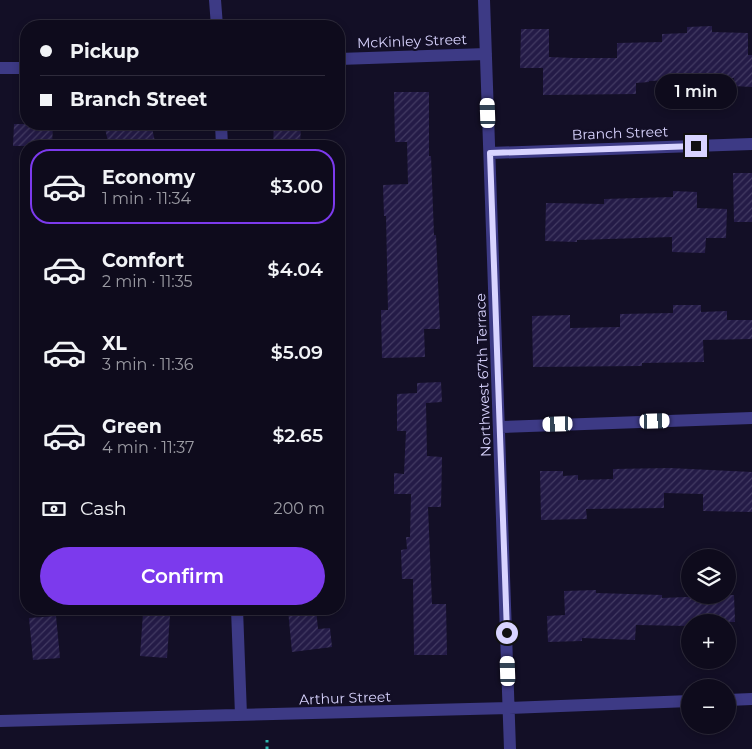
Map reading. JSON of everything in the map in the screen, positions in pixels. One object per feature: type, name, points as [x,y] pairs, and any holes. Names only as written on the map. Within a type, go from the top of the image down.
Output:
[{"type":"street","points":[[215,0],[217,20]]},
{"type":"street","name":"Northwest 67th Terrace","points":[[484,0],[510,749]]},
{"type":"street","name":"McKinley Street","points":[[345,59],[486,54]]},
{"type":"street","points":[[0,68],[20,68]]},
{"type":"street","name":"Branch Street","points":[[490,153],[752,144]]},
{"type":"street","points":[[500,427],[752,418]]},
{"type":"street","points":[[237,615],[241,716]]},
{"type":"street","points":[[736,700],[752,699]]},
{"type":"street","name":"Arthur Street","points":[[0,720],[241,716],[681,701]]},
{"type":"path","points":[[266,740],[267,749]]},
{"type":"building","points":[[712,26],[712,32],[748,33],[748,55],[752,55],[752,87],[733,86],[734,78],[649,81],[636,83],[636,94],[543,95],[543,68],[520,68],[521,29],[549,29],[549,57],[617,58],[617,43],[662,42],[662,34],[687,33],[687,27]]},
{"type":"building","points":[[394,92],[429,92],[429,156],[431,156],[440,329],[424,329],[425,357],[382,358],[381,310],[388,310],[386,216],[384,216],[383,185],[408,184],[407,142],[395,142]]},
{"type":"building","points":[[14,124],[20,124],[20,130],[53,130],[52,140],[20,140],[20,146],[13,146]]},
{"type":"building","points":[[105,130],[152,130],[155,140],[108,140]]},
{"type":"building","points":[[274,130],[301,130],[300,140],[273,140]]},
{"type":"building","points":[[733,173],[752,173],[752,222],[734,222]]},
{"type":"building","points":[[673,191],[697,192],[697,208],[727,209],[726,238],[706,238],[705,253],[672,252],[672,237],[577,240],[577,242],[545,241],[546,203],[604,204],[604,199],[673,197]]},
{"type":"building","points":[[673,305],[701,305],[701,312],[727,311],[727,320],[752,320],[752,339],[703,340],[704,362],[642,363],[642,366],[533,367],[532,316],[570,315],[570,328],[620,327],[620,314],[673,313]]},
{"type":"building","points":[[441,382],[442,402],[426,403],[427,456],[442,457],[441,507],[428,507],[432,604],[446,604],[447,655],[414,655],[413,579],[402,579],[401,550],[407,549],[406,537],[410,537],[411,494],[394,494],[394,473],[404,474],[406,431],[397,431],[397,394],[417,393],[417,383]]},
{"type":"building","points":[[670,468],[752,472],[752,512],[703,511],[703,494],[664,493],[664,508],[586,509],[587,519],[541,520],[540,471],[563,471],[563,476],[578,475],[578,480],[613,479],[613,469]]},
{"type":"building","points":[[596,590],[596,593],[662,595],[662,598],[681,597],[681,604],[734,604],[735,614],[681,614],[681,626],[636,625],[635,640],[582,638],[582,641],[548,642],[547,616],[565,615],[564,591]]},
{"type":"building","points":[[143,615],[170,615],[167,658],[140,656]]},
{"type":"building","points":[[288,615],[317,615],[318,629],[330,628],[332,647],[292,652]]},
{"type":"building","points":[[56,616],[60,658],[33,660],[29,618]]},
{"type":"route","points":[[507,633],[490,153],[696,146]]}]
